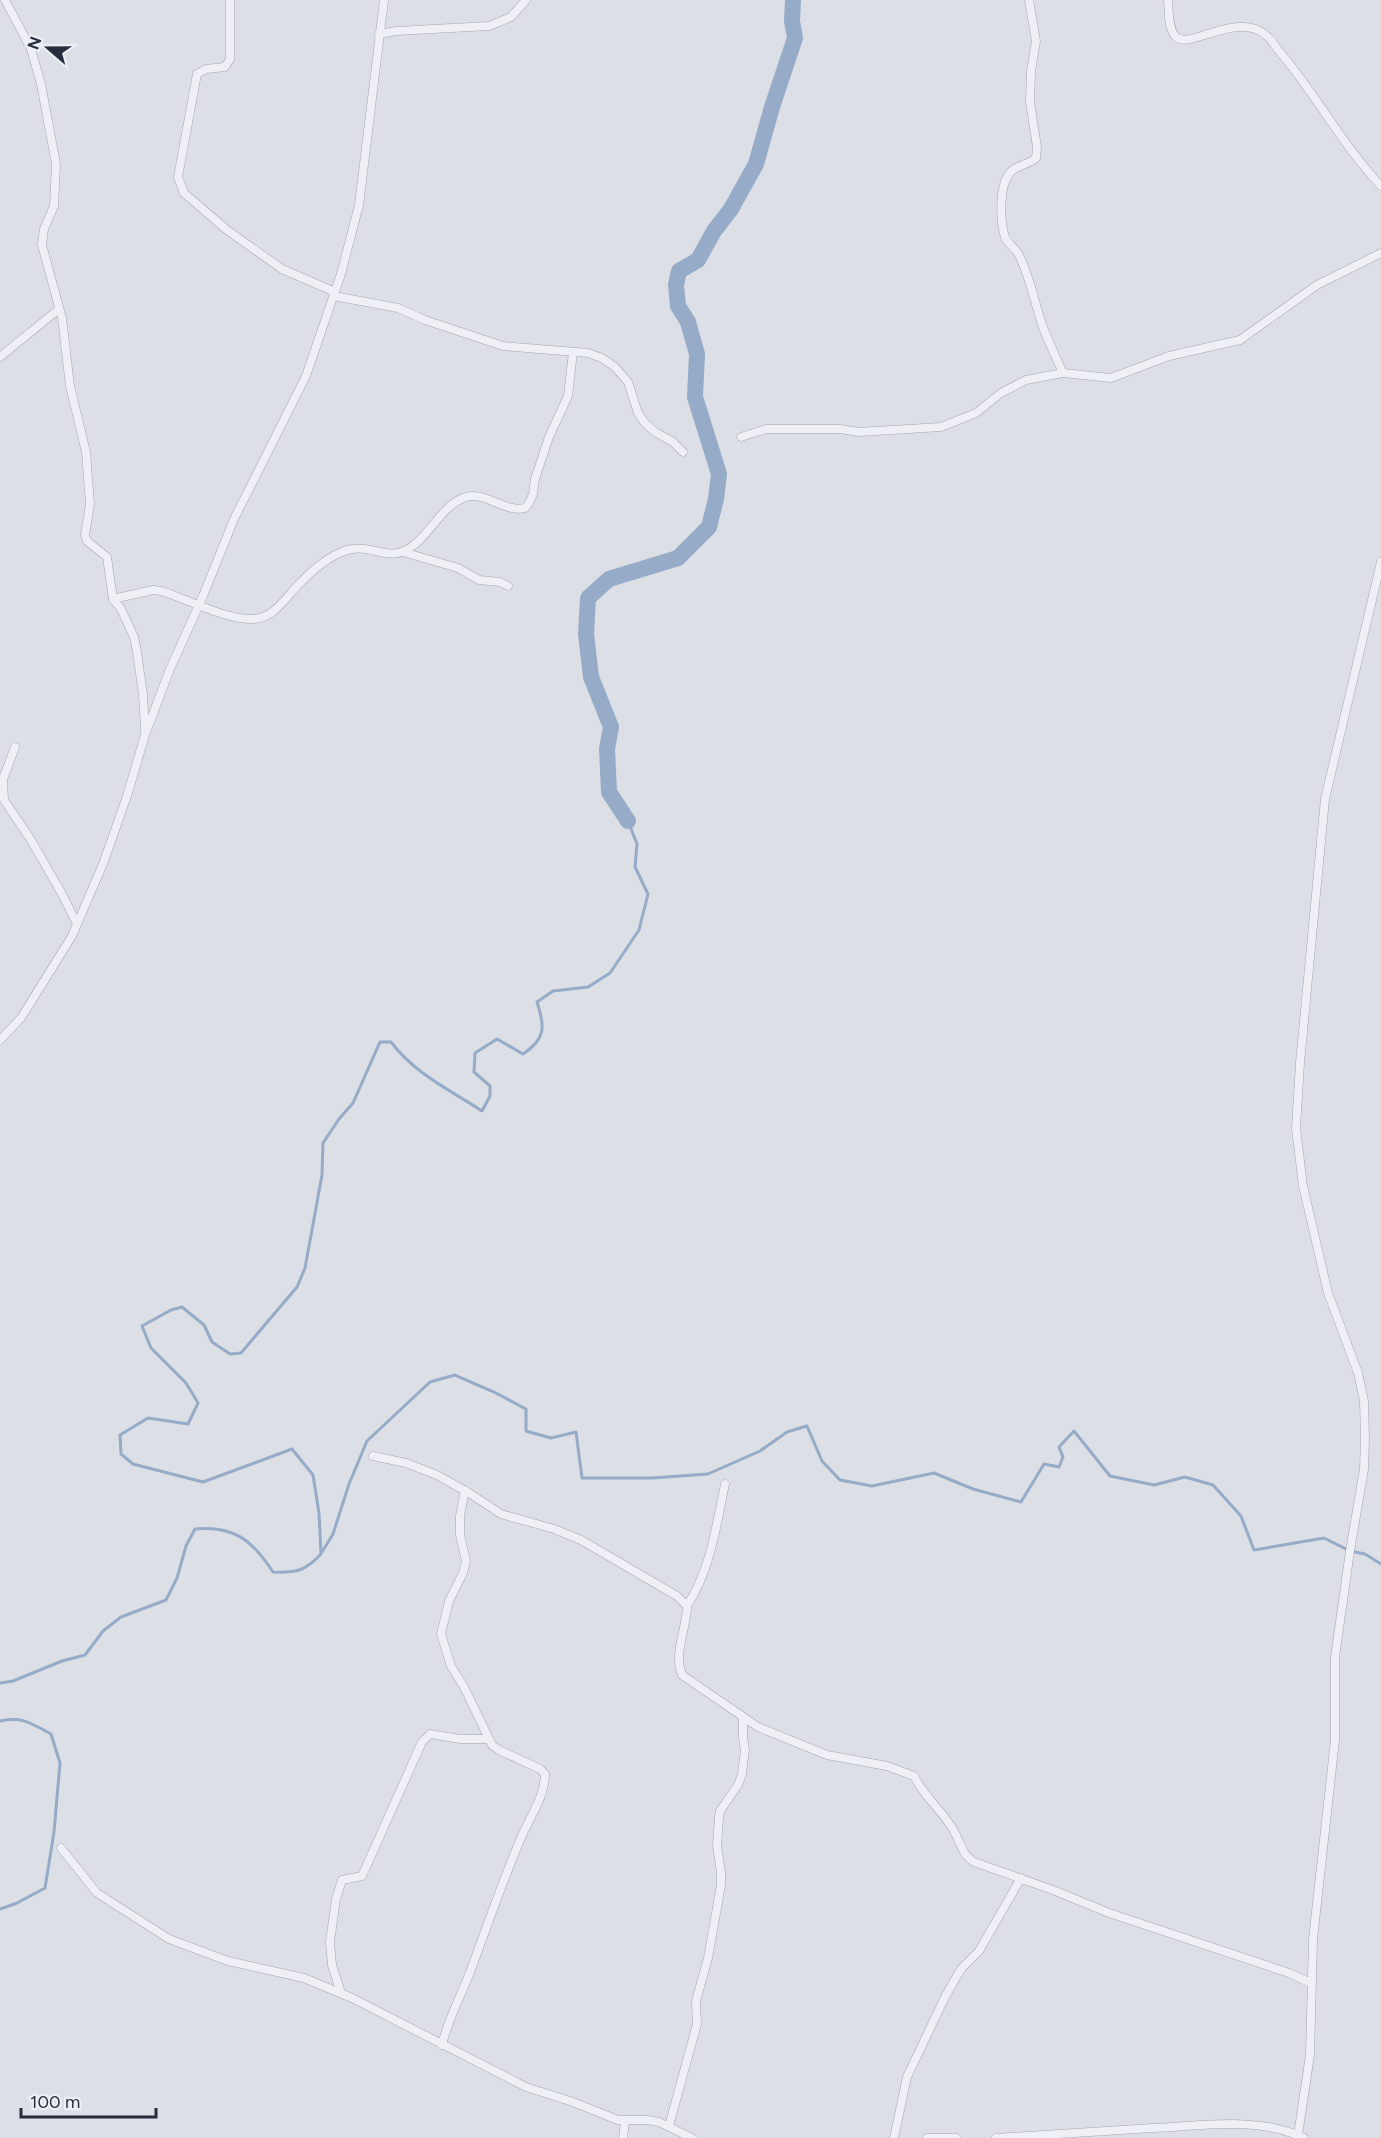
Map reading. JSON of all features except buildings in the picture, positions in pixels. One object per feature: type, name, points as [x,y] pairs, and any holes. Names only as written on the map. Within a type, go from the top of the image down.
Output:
[{"type":"street","points":[[5,0],[31,49],[41,84],[56,164],[54,206],[44,229],[42,245],[59,309],[70,386],[86,452],[90,504],[87,542],[107,557],[113,599],[121,609],[134,637],[143,695],[145,735]]},
{"type":"street","points":[[230,0],[230,59],[225,67],[206,69],[197,74],[179,168],[179,183],[184,192],[252,249],[282,269],[335,294],[398,308],[425,320],[503,346],[588,353],[602,358],[615,367],[628,382],[638,413],[644,422],[673,442],[683,453]]},
{"type":"street","points":[[0,1041],[21,1018],[72,936],[103,864],[145,735],[170,669],[234,519],[306,376],[335,294],[359,205],[374,94],[378,34],[384,0]]},
{"type":"street","points":[[378,34],[489,26],[510,17],[526,0]]},
{"type":"street","points":[[1029,0],[1036,40],[1030,71],[1030,102],[1037,147],[1036,158],[1030,163],[1014,168],[1008,175],[1001,196],[1008,244],[1018,253],[1044,330],[1063,373]]},
{"type":"street","points":[[1168,0],[1171,27],[1176,37],[1181,39],[1196,39],[1236,26],[1252,27],[1266,35],[1304,82],[1366,170],[1381,186]]},
{"type":"street","points":[[741,437],[766,429],[840,429],[859,432],[941,427],[976,413],[1001,393],[1026,380],[1063,373],[1111,378],[1169,356],[1240,340],[1317,285],[1381,253]]},
{"type":"street","points":[[0,357],[59,309]]},
{"type":"street","points":[[113,599],[153,590],[171,594],[232,616],[260,619],[276,609],[303,580],[332,557],[353,548],[385,554],[403,552],[414,546],[447,509],[461,498],[471,495],[520,509],[525,508],[529,503],[549,437],[568,396],[573,352]]},
{"type":"street","points":[[403,552],[458,568],[479,580],[500,582],[508,586]]},
{"type":"street","points":[[996,2138],[1216,2125],[1256,2125],[1286,2130],[1301,2137],[1310,2055],[1311,1983],[1325,1822],[1335,1740],[1335,1657],[1364,1469],[1365,1428],[1364,1401],[1358,1373],[1328,1293],[1303,1186],[1296,1128],[1300,1063],[1326,799],[1381,562]]},
{"type":"street","points":[[15,747],[3,779],[4,800],[31,840],[77,924]]},
{"type":"street","points":[[374,1456],[406,1463],[437,1476],[465,1490],[501,1514],[581,1540],[677,1596],[687,1606]]},
{"type":"street","points":[[725,1484],[708,1564],[687,1606],[679,1668],[682,1675],[769,1733],[827,1755],[879,1764],[914,1776],[917,1784],[949,1822],[966,1857],[974,1862],[1109,1913],[1289,1973],[1311,1983]]},
{"type":"street","points":[[442,2045],[497,1897],[537,1806],[545,1780],[545,1774],[540,1769],[500,1750],[488,1739],[481,1720],[451,1666],[441,1634],[449,1601],[463,1573],[466,1561],[460,1535],[460,1515],[465,1490]]},
{"type":"street","points":[[669,2126],[697,2024],[696,2001],[708,1958],[721,1885],[717,1846],[720,1810],[738,1785],[742,1774],[745,1750],[742,1738],[743,1717]]},
{"type":"street","points":[[341,1993],[332,1965],[330,1942],[340,1883],[346,1879],[362,1876],[366,1870],[380,1833],[422,1742],[430,1734],[460,1739],[488,1739]]},
{"type":"street","points":[[61,1848],[97,1893],[169,1939],[228,1960],[304,1978],[341,1993],[526,2087],[570,2101],[608,2117],[625,2121],[647,2120],[669,2126],[692,2138]]},
{"type":"street","points":[[894,2138],[907,2077],[945,1997],[961,1970],[979,1951],[1021,1878]]},
{"type":"street","points":[[623,2138],[625,2121]]},
{"type":"street","points":[[927,2138],[956,2138]]},
{"type":"waterway","points":[[628,821],[609,792],[607,749],[611,727],[591,677],[586,634],[588,598],[609,579],[678,558],[709,527],[719,474],[695,397],[697,354],[688,322],[678,306],[676,285],[679,271],[698,260],[714,231],[731,209],[756,164],[795,38],[792,21],[793,0]]},
{"type":"waterway","points":[[0,1683],[13,1681],[62,1661],[85,1655],[103,1631],[121,1617],[166,1600],[177,1578],[186,1546],[195,1529],[221,1530],[241,1537],[258,1552],[273,1572],[300,1570],[321,1554],[319,1513],[313,1475],[292,1449],[203,1482],[133,1464],[121,1454],[120,1435],[148,1418],[188,1424],[198,1403],[186,1383],[151,1348],[142,1326],[171,1310],[182,1307],[204,1325],[212,1342],[230,1354],[241,1353],[297,1287],[305,1268],[322,1175],[323,1143],[353,1103],[380,1042],[391,1042],[421,1072],[482,1111],[490,1096],[490,1086],[474,1072],[475,1053],[497,1039],[523,1054],[536,1043],[542,1031],[537,1002],[553,991],[588,987],[610,973],[639,930],[648,894],[635,867],[637,844],[628,821]]},
{"type":"waterway","points":[[322,1552],[333,1534],[349,1484],[367,1441],[430,1382],[455,1375],[526,1409],[526,1431],[551,1438],[576,1432],[582,1478],[652,1478],[708,1474],[760,1451],[787,1432],[807,1426],[822,1461],[840,1480],[872,1486],[934,1473],[973,1489],[1021,1502],[1044,1464],[1059,1467],[1063,1457],[1059,1447],[1074,1431],[1110,1476],[1154,1485],[1185,1477],[1213,1485],[1241,1516],[1254,1550],[1324,1538],[1350,1551],[1365,1554],[1381,1564]]},
{"type":"waterway","points":[[0,1721],[21,1720],[51,1734],[60,1763],[54,1832],[45,1888],[0,1909]]}]
